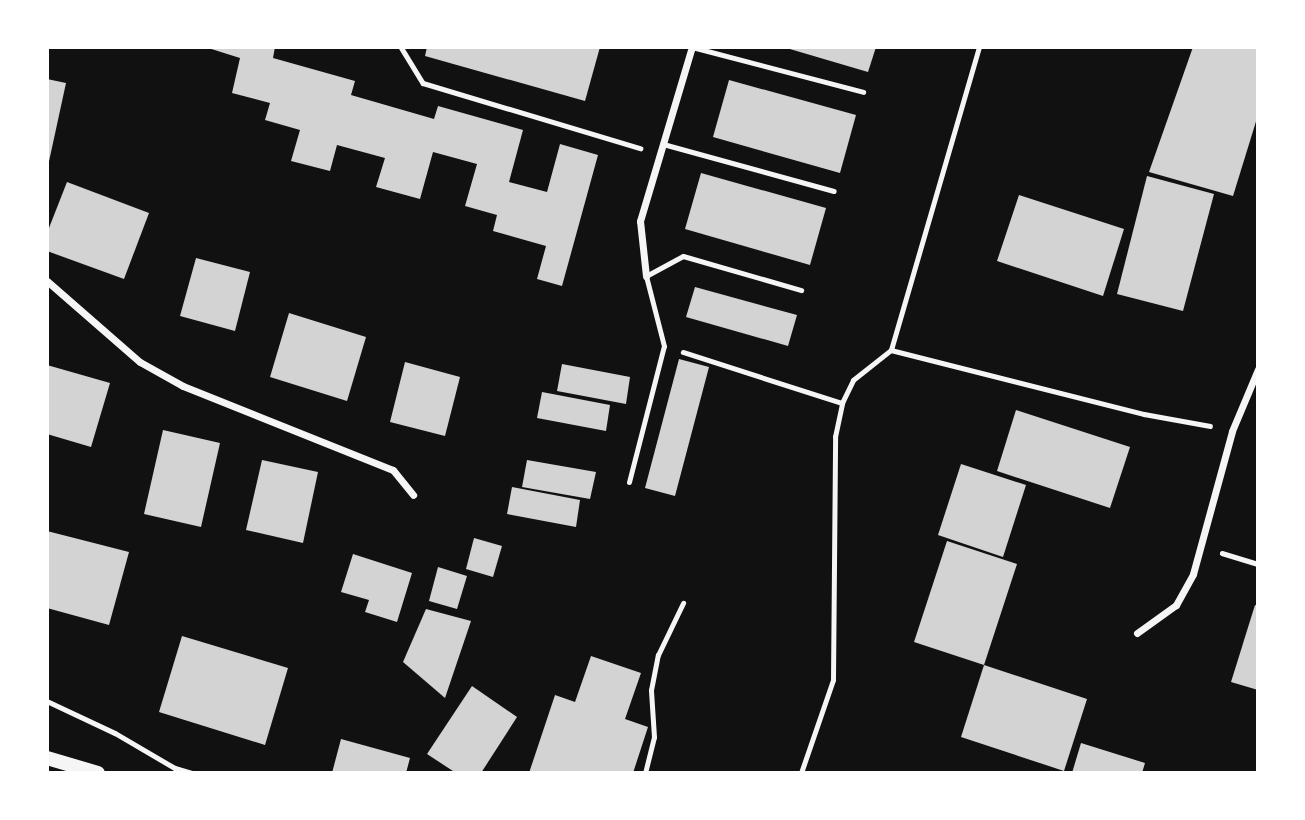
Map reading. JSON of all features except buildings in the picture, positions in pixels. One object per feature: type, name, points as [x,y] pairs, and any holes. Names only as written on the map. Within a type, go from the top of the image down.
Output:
[{"type":"main road","points":[[47,758],[99,773]]},
{"type":"street","points":[[646,276],[640,221],[692,47]]},
{"type":"street","points":[[47,281],[140,362],[183,386],[393,470],[413,495]]},
{"type":"street","points":[[1137,633],[1176,605],[1193,574],[1232,431],[1258,369]]},
{"type":"lane","points":[[692,47],[863,92]]},
{"type":"lane","points":[[663,144],[834,191]]},
{"type":"lane","points":[[629,482],[664,346],[646,276],[683,256],[801,290]]},
{"type":"lane","points":[[645,773],[654,737],[652,690],[657,655],[683,603]]},
{"type":"path","points":[[401,47],[424,83],[660,153]]},
{"type":"path","points":[[801,773],[833,680],[835,437],[842,403],[853,380],[891,350],[979,47]]},
{"type":"path","points":[[664,346],[842,403]]},
{"type":"path","points":[[891,350],[1144,414],[1232,431]]},
{"type":"path","points":[[1201,547],[1258,564]]},
{"type":"path","points":[[47,701],[115,733],[174,768],[192,773]]}]
